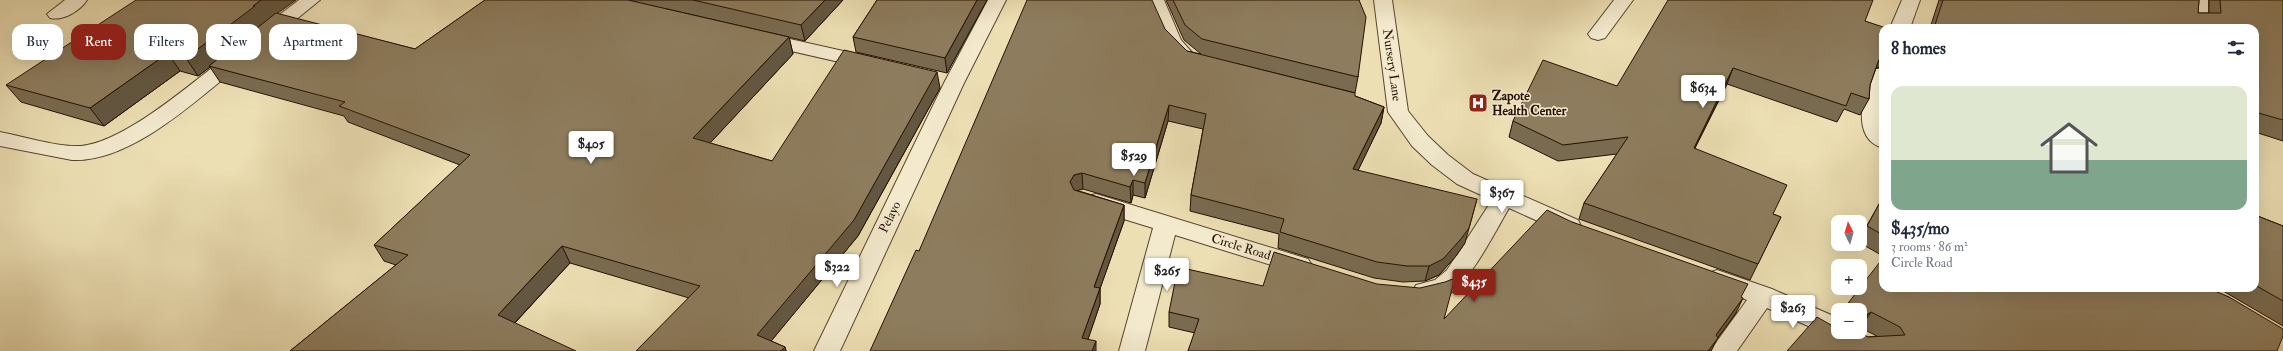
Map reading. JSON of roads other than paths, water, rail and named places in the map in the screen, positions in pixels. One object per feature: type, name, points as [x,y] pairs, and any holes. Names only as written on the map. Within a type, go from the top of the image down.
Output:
[{"type":"street","points":[[57,14],[78,0]]},
{"type":"street","points":[[0,139],[82,154],[122,141],[159,118],[311,0]]},
{"type":"street","name":"Pelayo","points":[[827,351],[947,81],[997,0]]},
{"type":"street","points":[[1155,0],[1176,48],[1184,56],[1206,66]]},
{"type":"street","name":"Nursery Lane","points":[[1383,0],[1398,112],[1420,141],[1440,160],[1465,178],[1585,233]]},
{"type":"street","points":[[1598,34],[1624,0]]},
{"type":"street","points":[[1902,24],[1911,0]]},
{"type":"street","points":[[2198,24],[2199,0]]},
{"type":"street","points":[[747,35],[885,67]]},
{"type":"street","points":[[1879,85],[1871,107],[1872,121],[1879,134]]},
{"type":"street","points":[[1375,106],[1398,112]]},
{"type":"street","points":[[1408,292],[1423,292],[1442,287],[1455,276],[1505,197]]},
{"type":"street","name":"Circle Road","points":[[1083,198],[1322,272]]},
{"type":"street","points":[[1132,351],[1166,224]]},
{"type":"street","points":[[1697,272],[1764,296],[1831,326]]},
{"type":"street","points":[[1723,351],[1764,296]]},
{"type":"place","name":"Zapote Health Center","points":[[1478,103]]}]
